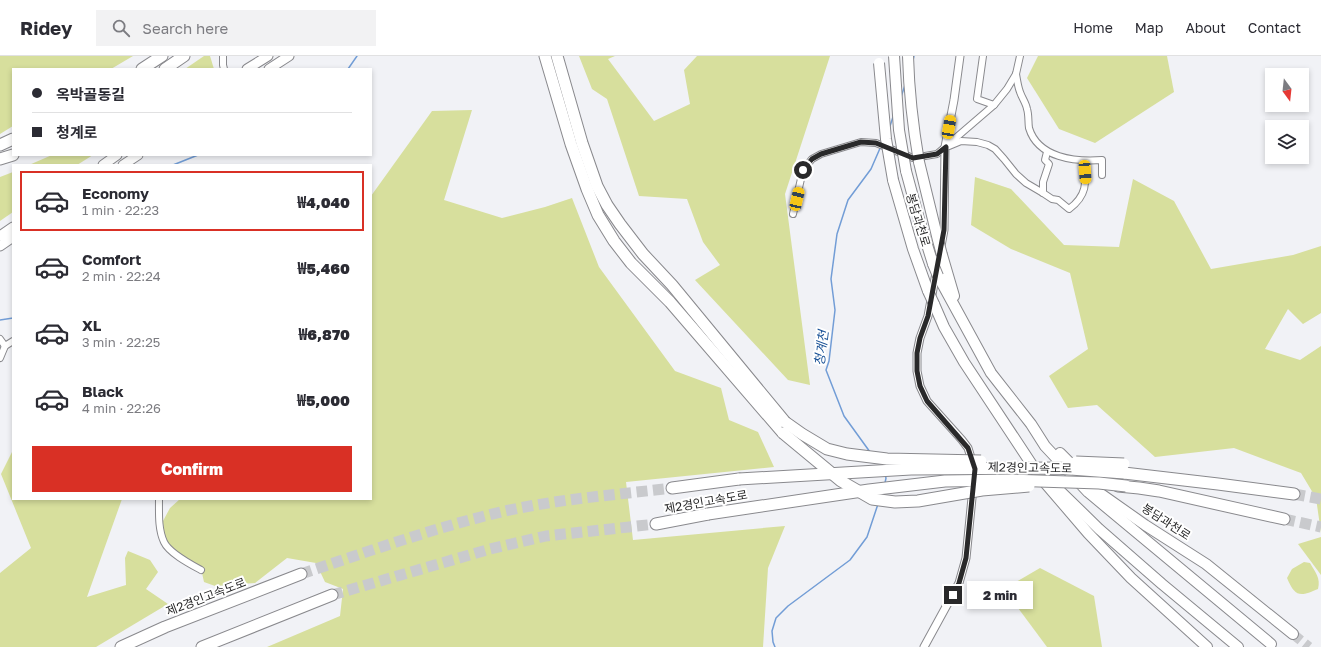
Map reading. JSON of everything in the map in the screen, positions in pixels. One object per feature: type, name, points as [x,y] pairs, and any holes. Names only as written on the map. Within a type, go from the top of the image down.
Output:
[{"type":"highway","points":[[144,68],[162,56]]},
{"type":"highway","points":[[545,56],[571,144],[587,189],[598,215],[614,241],[631,263],[670,302],[784,427],[841,481],[872,499],[895,502],[918,501],[982,490],[1036,485],[1126,486]]},
{"type":"highway","points":[[557,56],[582,143],[597,186],[607,205],[643,254],[672,285],[784,427],[802,434],[827,448],[854,455],[887,459],[1124,468]]},
{"type":"highway","name":"봉담과천로","points":[[894,56],[899,130],[906,171],[919,219],[938,276],[991,372],[1031,424],[1044,446],[1088,492],[1271,644]]},
{"type":"highway","name":"봉담과천로","points":[[908,56],[908,85],[916,160],[960,317]]},
{"type":"highway","points":[[167,68],[180,59]]},
{"type":"highway","name":"봉담과천로","points":[[879,59],[886,132],[893,180],[913,250],[928,291],[944,327],[964,362],[1040,477],[1088,533],[1131,578],[1207,647]]},
{"type":"highway","points":[[0,146],[12,140]]},
{"type":"highway","points":[[0,160],[12,155]]},
{"type":"highway","name":"봉담과천로","points":[[1031,424],[1101,494],[1145,525],[1206,564],[1293,634]]},
{"type":"highway","name":"봉담과천로","points":[[1015,439],[1058,489],[1099,529],[1238,647]]},
{"type":"highway","name":"제2경인고속도로","points":[[672,488],[739,479],[910,469],[1124,468],[1218,484],[1294,494]]},
{"type":"highway","name":"제2경인고속도로","points":[[656,524],[708,514],[869,490],[945,481],[1019,480],[1099,483],[1126,486],[1159,491],[1284,518]]},
{"type":"highway","name":"제2경인고속도로","points":[[121,647],[165,627],[301,574]]},
{"type":"highway","points":[[202,647],[332,595]]},
{"type":"main road","points":[[249,68],[268,56]]},
{"type":"main road","points":[[271,68],[289,56]]},
{"type":"main road","points":[[104,164],[116,156]]},
{"type":"main road","points":[[124,164],[136,156]]},
{"type":"main road","points":[[0,236],[12,228]]},
{"type":"main road","points":[[0,246],[12,238]]},
{"type":"street","points":[[223,56],[222,65],[224,68]]},
{"type":"street","points":[[924,647],[959,583],[968,546],[975,469],[968,448],[927,401],[920,386],[917,371],[917,353],[920,338],[928,316],[944,230],[946,147],[960,56]]},
{"type":"street","points":[[983,56],[977,99],[994,105]]},
{"type":"street","points":[[793,214],[803,170],[812,159],[821,154],[861,142],[876,143],[916,160],[937,154],[994,105],[1007,89],[1016,74],[1020,56]]},
{"type":"street","points":[[1016,74],[1020,92],[1028,110],[1029,128],[1034,137],[1047,152],[1076,160],[1102,160],[1102,175]]},
{"type":"street","points":[[946,147],[961,141],[977,142],[988,145],[995,149],[1016,174],[1026,183],[1052,200],[1058,200],[1070,209],[1082,198],[1086,183],[1084,161]]},
{"type":"street","points":[[1043,193],[1043,182],[1050,164],[1045,160],[1047,152]]},
{"type":"street","points":[[0,339],[5,346]]},
{"type":"street","points":[[0,358],[5,346],[12,342]]},
{"type":"street","points":[[159,500],[160,523],[164,543],[177,556],[201,570]]},
{"type":"green space","points":[[0,56],[133,56],[113,68],[12,68],[12,127],[0,134]]},
{"type":"green space","points":[[204,56],[210,56],[214,68],[186,68]]},
{"type":"green space","points":[[579,56],[615,56],[608,59],[654,121],[690,104],[684,70],[697,56],[830,56],[785,194],[810,385],[788,380],[695,280],[720,265],[703,242],[687,199],[639,196],[607,99],[592,89]]},
{"type":"green space","points":[[1038,56],[1167,56],[1174,92],[1095,143],[1059,129],[1027,78]]},
{"type":"green space","points":[[472,110],[444,200],[502,218],[545,207],[572,198],[599,267],[675,371],[721,388],[729,420],[758,432],[774,467],[626,482],[633,540],[785,526],[768,568],[763,647],[267,647],[340,616],[343,589],[325,582],[316,563],[287,558],[255,583],[215,586],[204,582],[202,573],[177,559],[165,546],[163,521],[170,508],[179,500],[372,500],[372,195],[432,111]]},
{"type":"green space","points":[[50,156],[91,156],[79,164],[31,164]]},
{"type":"green space","points":[[12,172],[12,213],[0,221],[0,177]]},
{"type":"green space","points":[[975,177],[1011,189],[1064,245],[1119,247],[1133,179],[1174,201],[1211,269],[1293,255],[1321,246],[1321,313],[1303,324],[1288,309],[1265,349],[1300,360],[1321,346],[1321,533],[1316,498],[1301,473],[1234,448],[1155,457],[1097,405],[1068,408],[1049,376],[1088,349],[1070,273],[1011,249],[971,225]]},
{"type":"green space","points":[[12,452],[12,500],[122,500],[87,597],[126,585],[125,558],[128,551],[150,560],[158,572],[146,589],[168,604],[96,647],[0,647],[0,573],[31,548],[1,474]]},
{"type":"green space","points":[[1321,537],[1321,575],[1298,544]]},
{"type":"green space","points":[[1304,562],[1310,563],[1317,575],[1319,585],[1318,589],[1299,594],[1293,589],[1287,578],[1292,569]]},
{"type":"green space","points":[[1040,568],[1094,596],[1102,647],[1047,647],[1004,589]]},
{"type":"waterway","points":[[349,68],[357,56]]},
{"type":"waterway","name":"청계천","points":[[913,60],[914,56]]},
{"type":"waterway","name":"청계천","points":[[901,97],[905,85]]},
{"type":"waterway","name":"청계천","points":[[890,126],[893,117]]},
{"type":"waterway","name":"청계천","points":[[870,452],[844,416],[826,370],[829,361],[835,310],[831,279],[837,234],[848,200],[871,169],[881,146]]},
{"type":"waterway","points":[[176,164],[196,156]]},
{"type":"waterway","points":[[0,320],[12,318]]},
{"type":"waterway","name":"청계천","points":[[885,475],[885,483]]},
{"type":"waterway","name":"청계천","points":[[775,647],[772,631],[776,618],[788,606],[850,560],[867,537],[878,504]]},
{"type":"tunnel","points":[[301,574],[425,533],[501,512],[565,501],[672,488]]},
{"type":"tunnel","points":[[1294,494],[1321,499]]},
{"type":"tunnel","points":[[1284,519],[1321,527]]},
{"type":"tunnel","points":[[332,595],[490,549],[546,536],[656,524]]},
{"type":"tunnel","points":[[1293,634],[1309,647]]},
{"type":"route","points":[[803,170],[812,159],[821,154],[861,142],[876,143],[913,158],[937,154],[946,147],[944,230],[928,316],[924,324],[917,353],[917,371],[920,386],[927,401],[968,448],[975,469],[966,558],[959,583],[953,595]]}]
